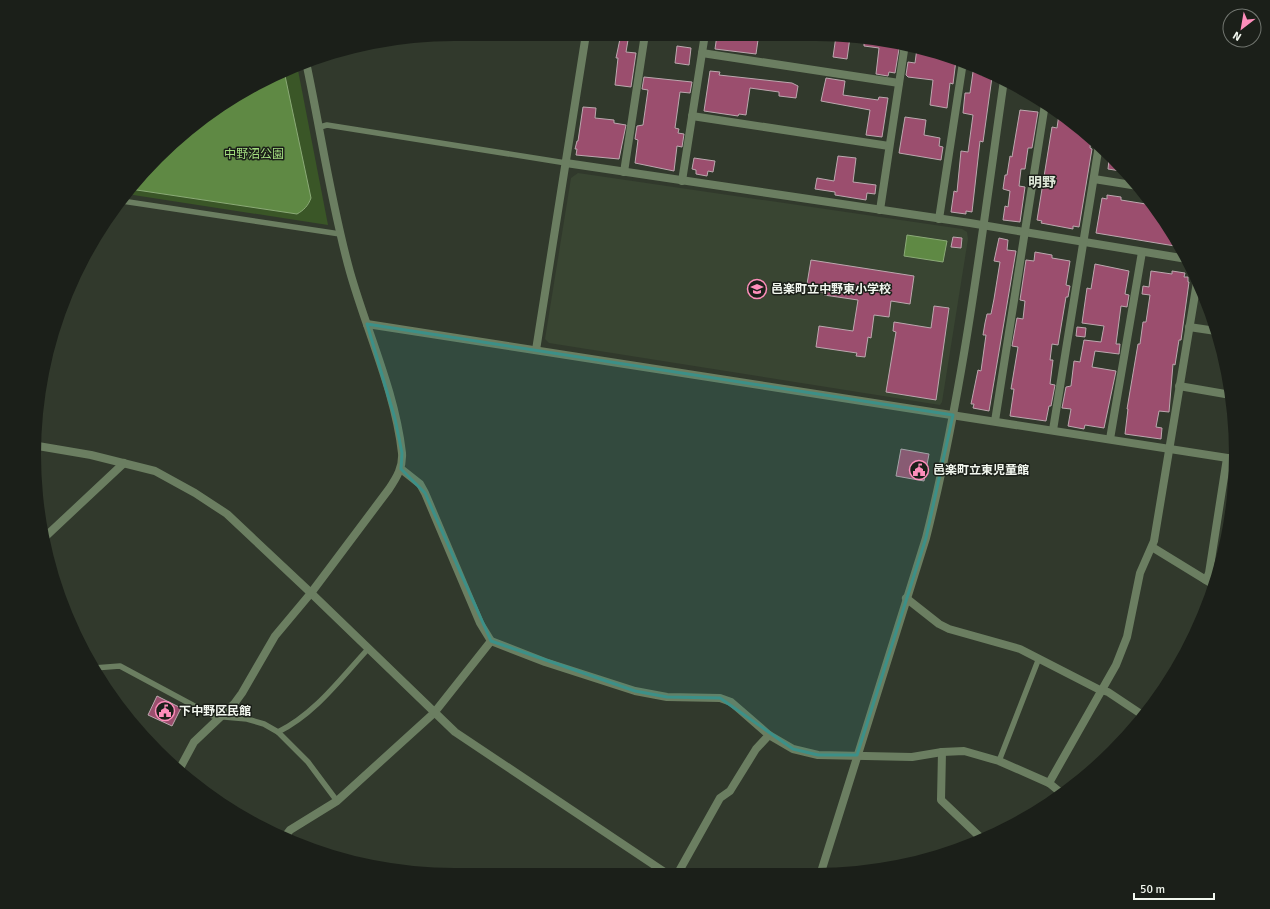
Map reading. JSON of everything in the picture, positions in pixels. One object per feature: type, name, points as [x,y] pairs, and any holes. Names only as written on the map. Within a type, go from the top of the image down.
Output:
[{"type":"street","points":[[536,350],[585,41]]},
{"type":"street","points":[[624,172],[644,41]]},
{"type":"street","points":[[682,180],[704,41]]},
{"type":"street","points":[[880,210],[904,51]]},
{"type":"street","points":[[702,54],[899,84]]},
{"type":"street","points":[[182,765],[194,742],[242,693],[275,636],[311,592],[389,489],[401,469],[402,453],[396,419],[383,371],[350,272],[340,234],[307,68]]},
{"type":"street","points":[[939,218],[962,68]]},
{"type":"street","points":[[822,868],[926,538],[938,493],[953,415],[1003,87]]},
{"type":"street","points":[[995,421],[1026,233],[1044,110]]},
{"type":"street","points":[[692,116],[890,146]]},
{"type":"street","points":[[1053,430],[1098,153]]},
{"type":"street","points":[[566,163],[939,218],[1179,258]]},
{"type":"street","points":[[1094,179],[1128,184]]},
{"type":"street","points":[[1110,439],[1142,252]]},
{"type":"street","points":[[1049,783],[1103,690],[1127,637],[1138,581],[1152,547],[1195,291]]},
{"type":"street","points":[[367,324],[1229,458]]},
{"type":"street","points":[[1189,327],[1210,330]]},
{"type":"street","points":[[1179,386],[1224,393]]},
{"type":"street","points":[[41,447],[90,455],[155,471],[195,493],[227,514],[311,592],[434,713],[468,742],[658,868]]},
{"type":"street","points":[[49,533],[124,463]]},
{"type":"street","points":[[401,469],[420,484],[425,493],[480,623],[491,641],[545,662],[635,691],[668,697],[720,698],[731,702],[769,735],[793,749],[818,755],[912,757],[942,752],[964,751],[999,761],[1049,783],[1057,790]]},
{"type":"street","points":[[1206,580],[1209,573],[1228,472]]},
{"type":"street","points":[[1152,547],[1209,582]]},
{"type":"street","points":[[906,598],[939,624],[949,629],[1020,649],[1108,692],[1139,712]]},
{"type":"street","points":[[288,833],[290,830],[338,801],[434,713],[491,641]]},
{"type":"street","points":[[681,868],[720,798],[730,790],[756,749],[769,735]]},
{"type":"street","points":[[942,752],[941,800],[978,835]]},
{"type":"lane","points":[[320,127],[327,125],[566,163]]},
{"type":"lane","points":[[127,202],[340,234]]},
{"type":"lane","points":[[278,732],[294,724],[312,708],[368,649]]},
{"type":"lane","points":[[999,761],[1039,658]]},
{"type":"lane","points":[[100,668],[120,666],[213,716],[247,719],[264,724],[278,732],[308,762],[338,801]]},
{"type":"highlighted area","points":[[367,324],[953,415],[926,538],[857,755],[818,755],[793,749],[720,698],[667,697],[635,691],[491,641],[425,493],[401,469],[402,453],[395,419]]},
{"type":"shaded area","name":"中野沼公園","points":[[285,77],[311,198],[307,206],[297,214],[137,190],[162,162],[203,126],[248,96]]},
{"type":"shaded area","name":"邑楽町立中野東小学校","points":[[578,173],[962,229],[967,232],[968,239],[942,402],[940,405],[549,343],[545,339],[571,178]]},
{"type":"shaded area","points":[[907,235],[947,241],[943,262],[904,256]]},
{"type":"green space","name":"中野沼公園","points":[[298,71],[328,225],[133,195],[162,162],[203,126],[248,96]]},
{"type":"building","points":[[620,41],[628,41],[626,52],[636,53],[631,87],[615,85],[618,58],[616,58]]},
{"type":"building","points":[[716,41],[758,41],[756,54],[715,49]]},
{"type":"building","points":[[835,42],[849,43],[847,59],[833,57]]},
{"type":"building","points":[[864,44],[899,50],[895,73],[889,72],[888,76],[876,74],[879,48],[864,46]]},
{"type":"building","points":[[677,46],[691,48],[689,65],[675,63]]},
{"type":"building","points":[[916,54],[955,66],[953,84],[950,83],[947,108],[930,105],[933,80],[908,77],[906,75],[908,62],[915,63]]},
{"type":"building","points":[[710,71],[720,72],[719,75],[792,83],[798,86],[796,98],[779,96],[779,92],[750,88],[746,115],[739,114],[738,116],[704,111]]},
{"type":"building","points":[[973,72],[991,81],[983,142],[980,141],[972,212],[966,211],[966,214],[951,212],[954,191],[957,192],[961,151],[968,152],[973,115],[963,113],[965,93],[970,93]]},
{"type":"building","points":[[644,77],[692,82],[690,93],[680,92],[675,128],[679,129],[678,133],[684,134],[682,147],[677,146],[674,171],[635,163],[638,140],[635,139],[637,126],[643,125],[648,90],[642,89]]},
{"type":"building","points":[[826,78],[845,81],[843,95],[878,100],[879,97],[888,98],[882,137],[866,135],[870,110],[821,101]]},
{"type":"building","points":[[583,107],[596,108],[595,118],[614,120],[614,123],[626,125],[619,159],[576,155],[577,149],[575,149],[578,141]]},
{"type":"building","points":[[1020,110],[1038,112],[1032,148],[1028,148],[1025,169],[1021,169],[1019,186],[1025,187],[1020,222],[1003,220],[1005,206],[1008,207],[1010,191],[1003,189],[1010,156],[1012,157]]},
{"type":"building","points":[[905,117],[926,120],[924,135],[940,138],[939,146],[943,147],[941,160],[899,153]]},
{"type":"building","points":[[1058,120],[1092,149],[1079,227],[1073,226],[1073,229],[1041,223],[1042,221],[1037,220],[1052,127],[1057,128]]},
{"type":"building","points":[[838,156],[856,158],[853,182],[876,185],[875,194],[867,193],[866,200],[835,195],[835,192],[815,189],[817,178],[834,181]]},
{"type":"building","points":[[694,158],[715,161],[713,172],[708,171],[707,176],[696,174],[696,170],[692,169]]},
{"type":"building","points":[[1109,163],[1115,170],[1108,169]]},
{"type":"building","points":[[1107,195],[1121,197],[1121,200],[1145,204],[1172,246],[1096,233],[1102,198],[1107,199]]},
{"type":"building","points":[[953,237],[962,238],[961,248],[951,247]]},
{"type":"building","points":[[999,238],[1008,240],[1007,250],[1016,251],[989,411],[973,408],[974,404],[971,404],[978,370],[981,371],[986,335],[983,335],[985,323],[987,314],[991,314],[994,299],[1000,262],[994,261]]},
{"type":"building","points":[[1035,252],[1052,255],[1052,258],[1070,261],[1066,285],[1070,286],[1068,297],[1066,297],[1058,345],[1052,344],[1050,360],[1053,360],[1050,384],[1055,385],[1051,406],[1049,406],[1046,421],[1010,416],[1014,389],[1011,389],[1018,347],[1012,346],[1017,318],[1023,319],[1025,301],[1020,300],[1026,260],[1034,261]]},
{"type":"building","points":[[811,260],[914,276],[910,304],[891,301],[889,317],[874,315],[871,338],[868,337],[865,357],[856,356],[857,353],[816,347],[819,326],[853,331],[858,300],[824,295],[824,293],[820,292],[821,286],[807,284]]},
{"type":"building","points":[[1095,264],[1129,271],[1125,294],[1129,295],[1127,307],[1121,306],[1116,344],[1120,344],[1119,354],[1095,351],[1092,367],[1116,371],[1104,428],[1085,425],[1084,429],[1068,426],[1071,409],[1062,408],[1066,387],[1071,386],[1074,361],[1080,362],[1084,340],[1101,342],[1104,326],[1082,323],[1087,288],[1091,289]]},
{"type":"building","points":[[1151,271],[1172,274],[1172,271],[1185,273],[1184,277],[1188,277],[1189,282],[1181,340],[1179,340],[1175,365],[1173,364],[1169,412],[1159,411],[1156,427],[1162,428],[1161,439],[1125,434],[1127,409],[1138,344],[1140,344],[1143,322],[1146,322],[1150,295],[1142,294],[1143,286],[1149,287]]},
{"type":"building","points":[[934,306],[949,308],[936,400],[886,392],[896,332],[893,331],[894,322],[931,328]]},
{"type":"building","points":[[1077,327],[1086,328],[1085,337],[1076,336]]},
{"type":"building","points":[[901,449],[929,454],[924,481],[896,476]]},
{"type":"building","name":"下中野区民館","points":[[157,696],[181,708],[172,726],[148,715]]},
{"type":"place","name":"邑楽町立中野東小学校","points":[[757,289]]},
{"type":"place","name":"邑楽町立東児童館","points":[[919,470]]},
{"type":"place","name":"下中野区民館","points":[[165,711]]},
{"type":"district","name":"明野","points":[[1042,182]]}]
